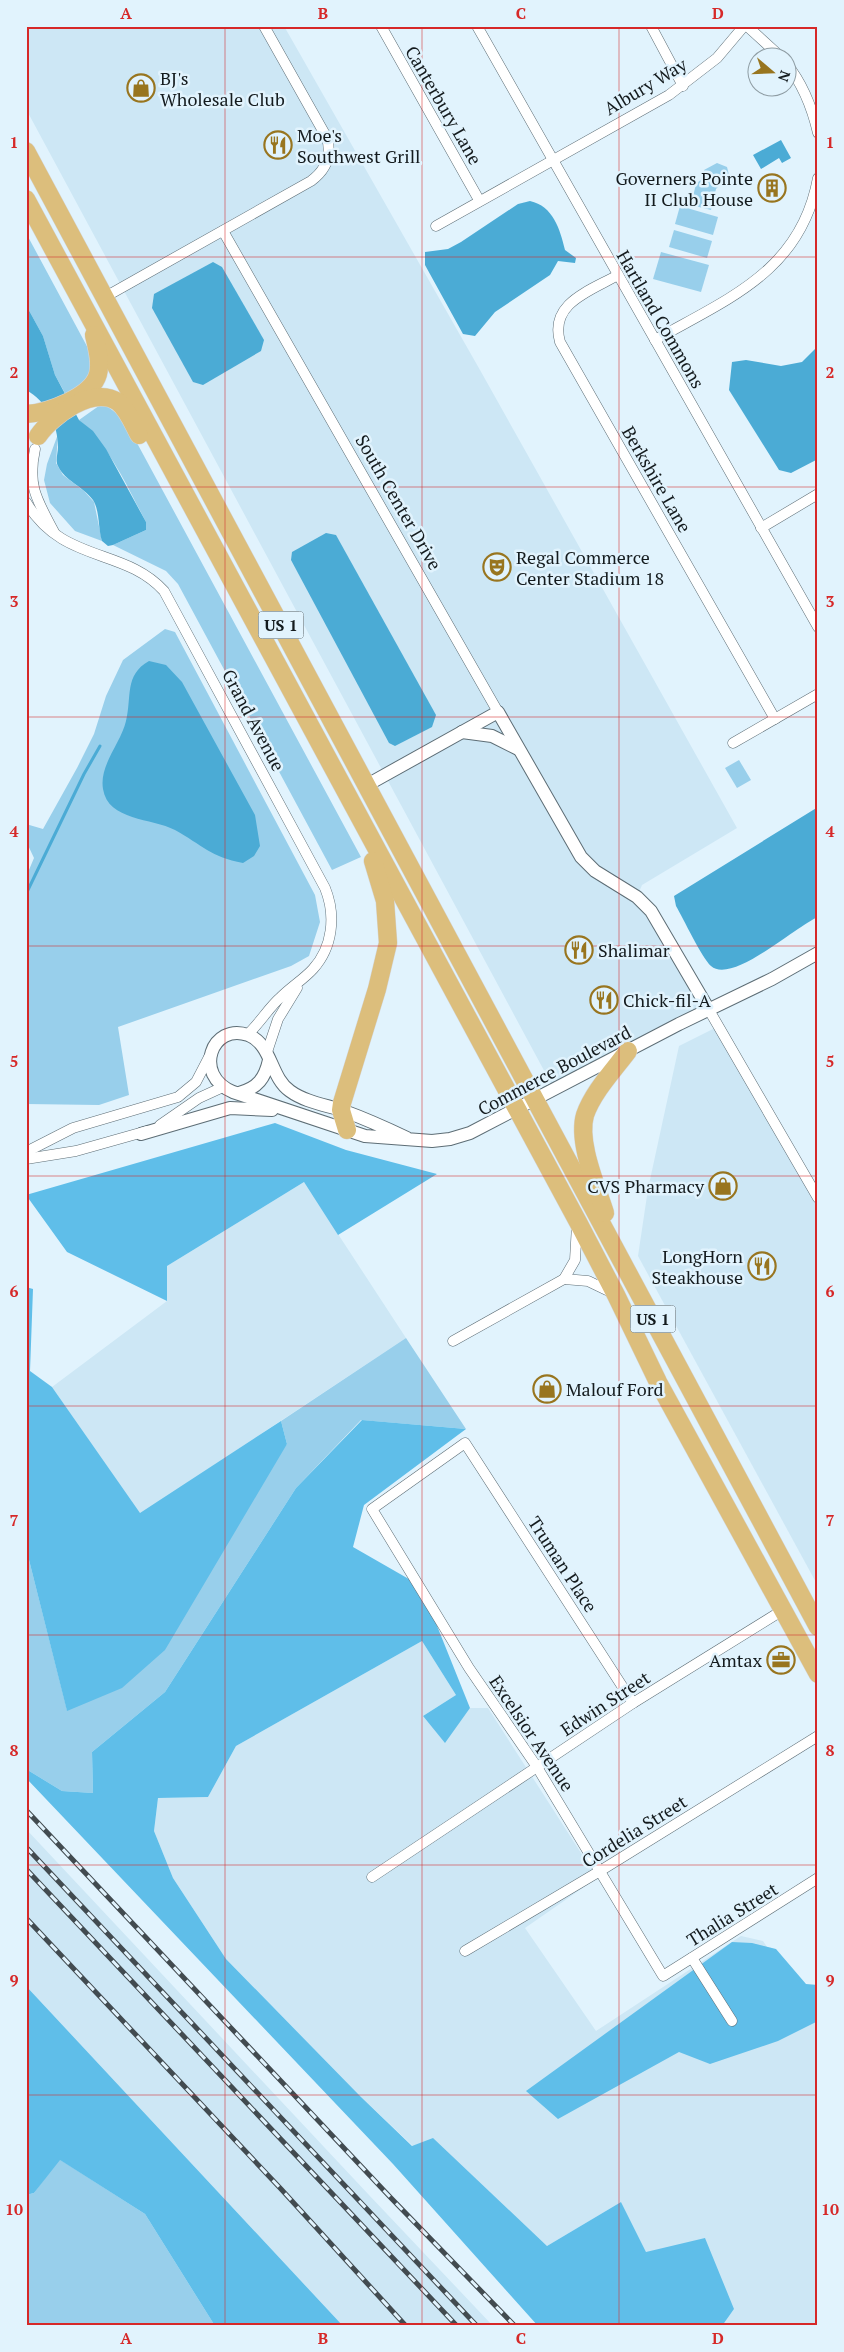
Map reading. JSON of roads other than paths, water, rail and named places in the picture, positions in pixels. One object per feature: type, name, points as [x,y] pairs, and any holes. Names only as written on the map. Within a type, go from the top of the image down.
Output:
[{"type":"highway","name":"US 1","points":[[26,151],[618,1251],[818,1627]]},
{"type":"highway","name":"US 1","points":[[26,199],[578,1222],[616,1294],[658,1382],[818,1674]]},
{"type":"highway","points":[[37,442],[50,416],[85,396],[93,383],[99,368],[92,320]]},
{"type":"highway","points":[[85,396],[106,397],[120,404],[130,417],[147,448],[197,517]]},
{"type":"highway","points":[[26,414],[50,416]]},
{"type":"highway","points":[[347,1130],[341,1110],[379,983],[386,955],[388,932],[385,901],[358,815]]},
{"type":"highway","points":[[618,1251],[587,1154],[584,1123],[592,1100],[628,1051]]},
{"type":"street","points":[[104,298],[311,181],[321,173],[328,159],[327,138],[264,26]]},
{"type":"street","name":"Canterbury Lane","points":[[381,26],[479,200]]},
{"type":"street","name":"Hartland Commons","points":[[477,26],[818,627]]},
{"type":"street","points":[[651,26],[683,86]]},
{"type":"street","points":[[745,26],[770,48]]},
{"type":"street","name":"Albury Way","points":[[436,226],[683,86],[717,58],[745,26]]},
{"type":"street","points":[[796,77],[803,87],[818,133]]},
{"type":"street","points":[[655,340],[729,298],[776,263],[795,241],[807,218],[818,178]]},
{"type":"street","name":"South Center Drive","points":[[223,231],[581,857],[595,871],[637,897],[651,910],[709,1010]]},
{"type":"street","name":"Berkshire Lane","points":[[618,275],[565,307],[558,317],[556,330],[560,342],[776,719]]},
{"type":"street","points":[[26,414],[36,426],[37,442],[32,470],[32,483],[39,504],[56,535]]},
{"type":"street","points":[[26,460],[37,442]]},
{"type":"street","points":[[761,528],[818,494]]},
{"type":"street","name":"Grand Avenue","points":[[26,502],[42,524],[56,535],[78,548],[147,576],[164,591],[176,610],[328,895],[332,917],[328,941],[318,964],[281,997],[247,1035]]},
{"type":"street","points":[[733,743],[818,694]]},
{"type":"street","points":[[367,785],[498,712]]},
{"type":"street","points":[[462,732],[492,736],[519,749]]},
{"type":"street","name":"Commerce Boulevard","points":[[239,1093],[365,1136],[432,1141],[450,1139],[470,1133],[765,983],[818,953]]},
{"type":"street","name":"Grand Avenue","points":[[268,1056],[281,1012],[305,977]]},
{"type":"street","points":[[709,1010],[818,1198]]},
{"type":"street","points":[[26,1152],[73,1128],[178,1097],[196,1082],[209,1057],[215,1046],[223,1038],[234,1034],[247,1035],[261,1044],[268,1056],[266,1073],[260,1082],[251,1089],[239,1093],[223,1087],[214,1077],[209,1057]]},
{"type":"street","name":"Commerce Boulevard","points":[[268,1056],[279,1080],[290,1092],[299,1097],[368,1120],[407,1138]]},
{"type":"street","points":[[141,1134],[174,1116],[199,1098],[223,1087]]},
{"type":"street","points":[[26,1159],[76,1151],[230,1108],[260,1108],[296,1114]]},
{"type":"street","points":[[453,1340],[564,1279],[575,1260],[578,1222]]},
{"type":"street","points":[[564,1279],[588,1281],[616,1294]]},
{"type":"street","name":"Excelsior Avenue","points":[[465,1443],[372,1509],[469,1668],[537,1767],[663,1976]]},
{"type":"street","name":"Truman Place","points":[[465,1443],[632,1703]]},
{"type":"street","name":"Edwin Street","points":[[372,1877],[632,1703],[783,1610]]},
{"type":"street","name":"Cordelia Street","points":[[465,1951],[600,1871],[818,1736]]},
{"type":"street","name":"Thalia Street","points":[[663,1976],[818,1878]]},
{"type":"street","points":[[692,1958],[732,2021]]},
{"type":"waterway","points":[[26,894],[84,774],[100,746]]},
{"type":"railway","points":[[26,1810],[391,2198],[515,2326]]},
{"type":"railway","points":[[26,1847],[477,2326]]},
{"type":"railway","points":[[26,1869],[457,2326]]},
{"type":"railway","points":[[26,1918],[281,2189],[406,2326]]},
{"type":"place","name":"BJ's Wholesale Club","points":[[141,88]]},
{"type":"place","name":"Moe's Southwest Grill","points":[[278,145]]},
{"type":"place","name":"Governers Pointe II Club House","points":[[772,188]]},
{"type":"place","name":"Regal Commerce Center Stadium 18","points":[[497,567]]},
{"type":"place","name":"Shalimar","points":[[579,950]]},
{"type":"place","name":"Chick-fil-A","points":[[604,1000]]},
{"type":"place","name":"CVS Pharmacy","points":[[723,1186]]},
{"type":"place","name":"LongHorn Steakhouse","points":[[762,1266]]},
{"type":"place","name":"Malouf Ford","points":[[547,1389]]},
{"type":"place","name":"Amtax","points":[[781,1660]]}]
